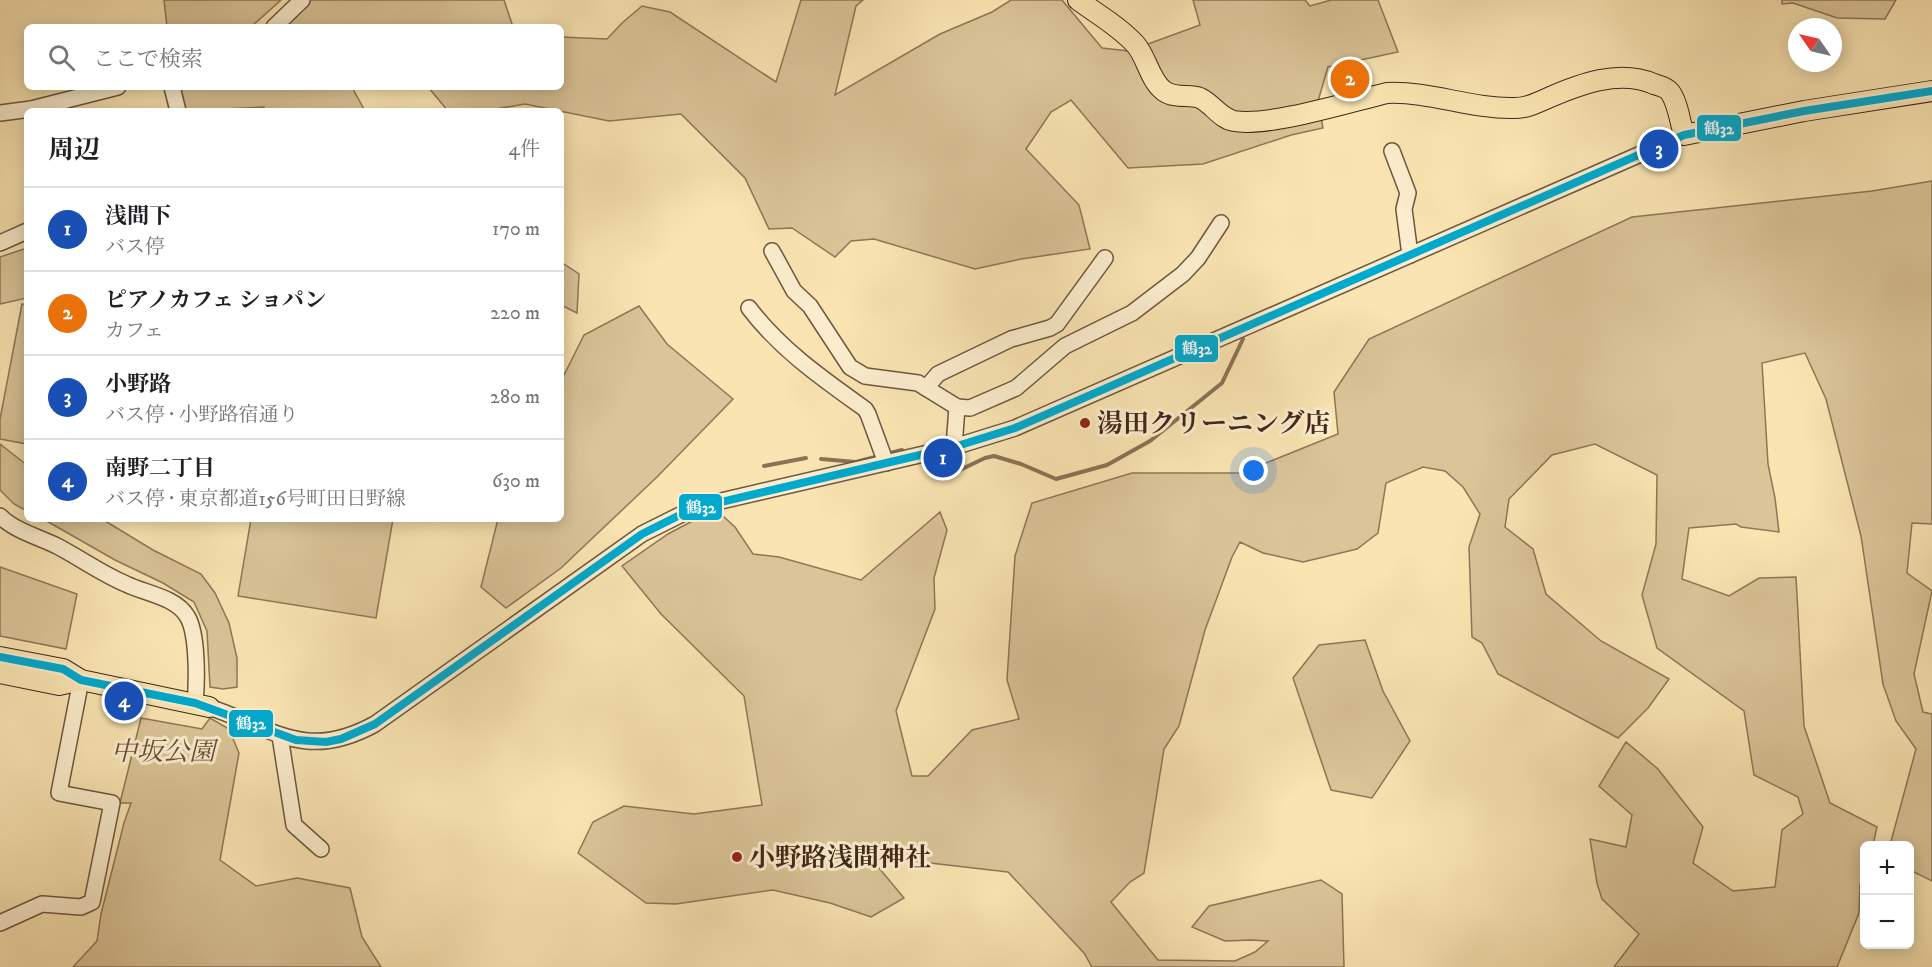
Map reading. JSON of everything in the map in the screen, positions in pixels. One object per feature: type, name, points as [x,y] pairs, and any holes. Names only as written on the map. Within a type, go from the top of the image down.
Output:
[{"type":"main road","points":[[1078,0],[1131,40],[1142,52],[1158,84],[1165,92],[1198,98],[1222,116],[1234,121],[1282,117],[1387,93],[1426,95],[1465,103],[1521,108],[1591,81],[1624,78],[1667,88],[1672,94],[1684,135],[1804,111],[1932,91]]},
{"type":"main road","points":[[0,657],[63,669],[81,680],[202,705]]},
{"type":"main road","points":[[0,673],[59,685],[81,680]]},
{"type":"street","points":[[277,24],[302,0]]},
{"type":"street","points":[[36,108],[106,90]]},
{"type":"street","points":[[173,90],[177,108]]},
{"type":"street","points":[[0,113],[24,110]]},
{"type":"street","points":[[0,516],[7,522],[55,545],[124,584],[169,602],[184,612],[192,627],[202,705],[280,736],[309,742],[341,739],[375,724],[642,534],[692,509],[954,447],[1015,428],[1684,135]]},
{"type":"street","points":[[1392,151],[1408,193],[1404,209],[1410,255]]},
{"type":"street","points":[[772,251],[794,291],[810,306],[850,367],[865,376],[918,383],[957,407],[970,408],[1016,388],[1065,346],[1132,313],[1183,274],[1198,258],[1221,223]]},
{"type":"street","points":[[0,243],[24,232]]},
{"type":"street","points":[[926,388],[938,374],[948,369],[1011,339],[1057,324],[1105,258]]},
{"type":"street","points":[[750,308],[760,323],[802,364],[865,409],[886,463]]},
{"type":"street","points":[[954,447],[957,407]]},
{"type":"street","points":[[0,922],[42,904],[81,907],[92,902],[112,803],[59,793],[81,680]]},
{"type":"street","points":[[280,736],[294,825],[321,849]]},
{"type":"green space","points":[[164,0],[281,0],[254,24],[167,24]]},
{"type":"green space","points":[[308,0],[504,0],[512,24],[288,24],[290,17]]},
{"type":"green space","points":[[801,0],[863,0],[856,6],[835,95],[940,34],[992,12],[1011,0],[1062,0],[1102,48],[1129,51],[1200,25],[1193,0],[1305,0],[1310,6],[1331,0],[1378,0],[1398,52],[1328,67],[1318,101],[1323,128],[1291,135],[1203,164],[1128,168],[1071,100],[1051,112],[1026,149],[1079,205],[1090,249],[1021,259],[975,269],[874,239],[851,241],[835,257],[792,228],[769,229],[745,178],[681,114],[609,121],[564,112],[564,108],[545,108],[525,104],[502,108],[446,108],[430,90],[564,90],[564,37],[607,39],[642,6],[670,12],[776,82]]},
{"type":"green space","points":[[1782,0],[1896,0],[1885,19],[1837,18],[1793,3],[1782,4]]},
{"type":"green space","points":[[180,90],[354,90],[363,108],[183,108]]},
{"type":"green space","points":[[1932,181],[1932,524],[1912,523],[1907,573],[1932,591],[1914,674],[1923,712],[1932,714],[1932,881],[1914,872],[1914,841],[1891,841],[1916,749],[1896,721],[1883,684],[1861,536],[1826,399],[1805,353],[1762,363],[1768,464],[1779,532],[1741,527],[1736,524],[1689,528],[1682,579],[1729,596],[1759,578],[1796,577],[1804,726],[1830,803],[1877,827],[1874,841],[1860,841],[1859,913],[1837,967],[1614,967],[1639,934],[1602,899],[1590,839],[1626,847],[1632,815],[1599,786],[1626,742],[1658,769],[1703,827],[1693,863],[1733,891],[1775,887],[1782,830],[1803,814],[1798,797],[1754,775],[1744,711],[1657,648],[1642,595],[1656,544],[1657,475],[1595,444],[1552,455],[1509,499],[1505,527],[1533,549],[1546,594],[1601,641],[1669,679],[1648,708],[1618,738],[1498,674],[1482,643],[1472,637],[1469,547],[1480,514],[1463,487],[1445,471],[1423,467],[1386,483],[1378,533],[1357,549],[1303,562],[1263,553],[1240,542],[1232,557],[1205,630],[1179,726],[1164,749],[1144,873],[1130,882],[1111,902],[1158,960],[1235,961],[1255,952],[1268,941],[1225,941],[1192,927],[1209,906],[1321,880],[1342,894],[1344,967],[1092,967],[1084,953],[1008,872],[869,856],[904,898],[871,917],[830,903],[773,890],[676,904],[646,903],[578,853],[593,822],[624,806],[694,814],[762,805],[744,696],[661,614],[622,566],[668,534],[715,509],[735,527],[753,554],[779,557],[861,580],[940,512],[947,530],[934,578],[935,609],[896,711],[912,776],[928,776],[972,730],[1019,719],[1007,680],[1015,556],[1032,503],[1132,473],[1241,473],[1338,434],[1334,392],[1369,339],[1632,217],[1872,191]]},
{"type":"green space","points":[[24,249],[24,299],[0,304],[0,257]]},
{"type":"green space","points":[[564,264],[579,274],[577,313],[564,306]]},
{"type":"green space","points":[[22,304],[24,304],[24,443],[0,439],[0,419]]},
{"type":"green space","points":[[639,306],[667,344],[733,399],[657,477],[561,568],[506,608],[481,587],[497,522],[564,522],[564,375],[584,335]]},
{"type":"green space","points":[[0,444],[24,463],[24,509],[14,504],[0,490]]},
{"type":"green space","points":[[48,522],[107,522],[153,550],[201,574],[215,593],[229,623],[237,658],[237,687],[223,689],[210,687],[207,631],[194,602],[163,583],[115,560]]},
{"type":"green space","points":[[250,522],[392,522],[376,618],[238,596]]},
{"type":"green space","points":[[0,567],[77,594],[66,649],[0,636]]},
{"type":"green space","points":[[1365,640],[1383,691],[1410,741],[1372,798],[1331,790],[1293,678],[1319,645]]},
{"type":"green space","name":"中坂公園","points":[[141,718],[202,729],[210,718],[229,729],[239,753],[220,860],[256,886],[297,878],[350,888],[362,937],[381,967],[73,967],[97,941],[101,914],[131,803],[120,803]]},
{"type":"waterway","points":[[955,467],[960,470],[994,456],[1021,464],[1056,479],[1107,465],[1150,441],[1222,383],[1243,339]]},
{"type":"waterway","points":[[886,454],[902,450]]},
{"type":"waterway","points":[[821,459],[856,462],[879,456]]},
{"type":"waterway","points":[[764,466],[806,458]]},
{"type":"transit line","name":"鶴32","points":[[0,657],[63,669],[81,680],[195,703],[296,740],[326,742],[341,739],[375,724],[642,534],[692,509],[954,447],[1015,428],[1684,135],[1804,111],[1932,91]]},
{"type":"place","name":"ピアノカフェ ショパン","points":[[1350,79]]},
{"type":"place","name":"小野路","points":[[1659,149]]},
{"type":"place","name":"湯田クリーニング店","points":[[1085,423]]},
{"type":"place","name":"浅間下","points":[[943,458]]},
{"type":"place","name":"南野二丁目","points":[[124,701]]},
{"type":"place","name":"小野路浅間神社","points":[[737,857]]}]
